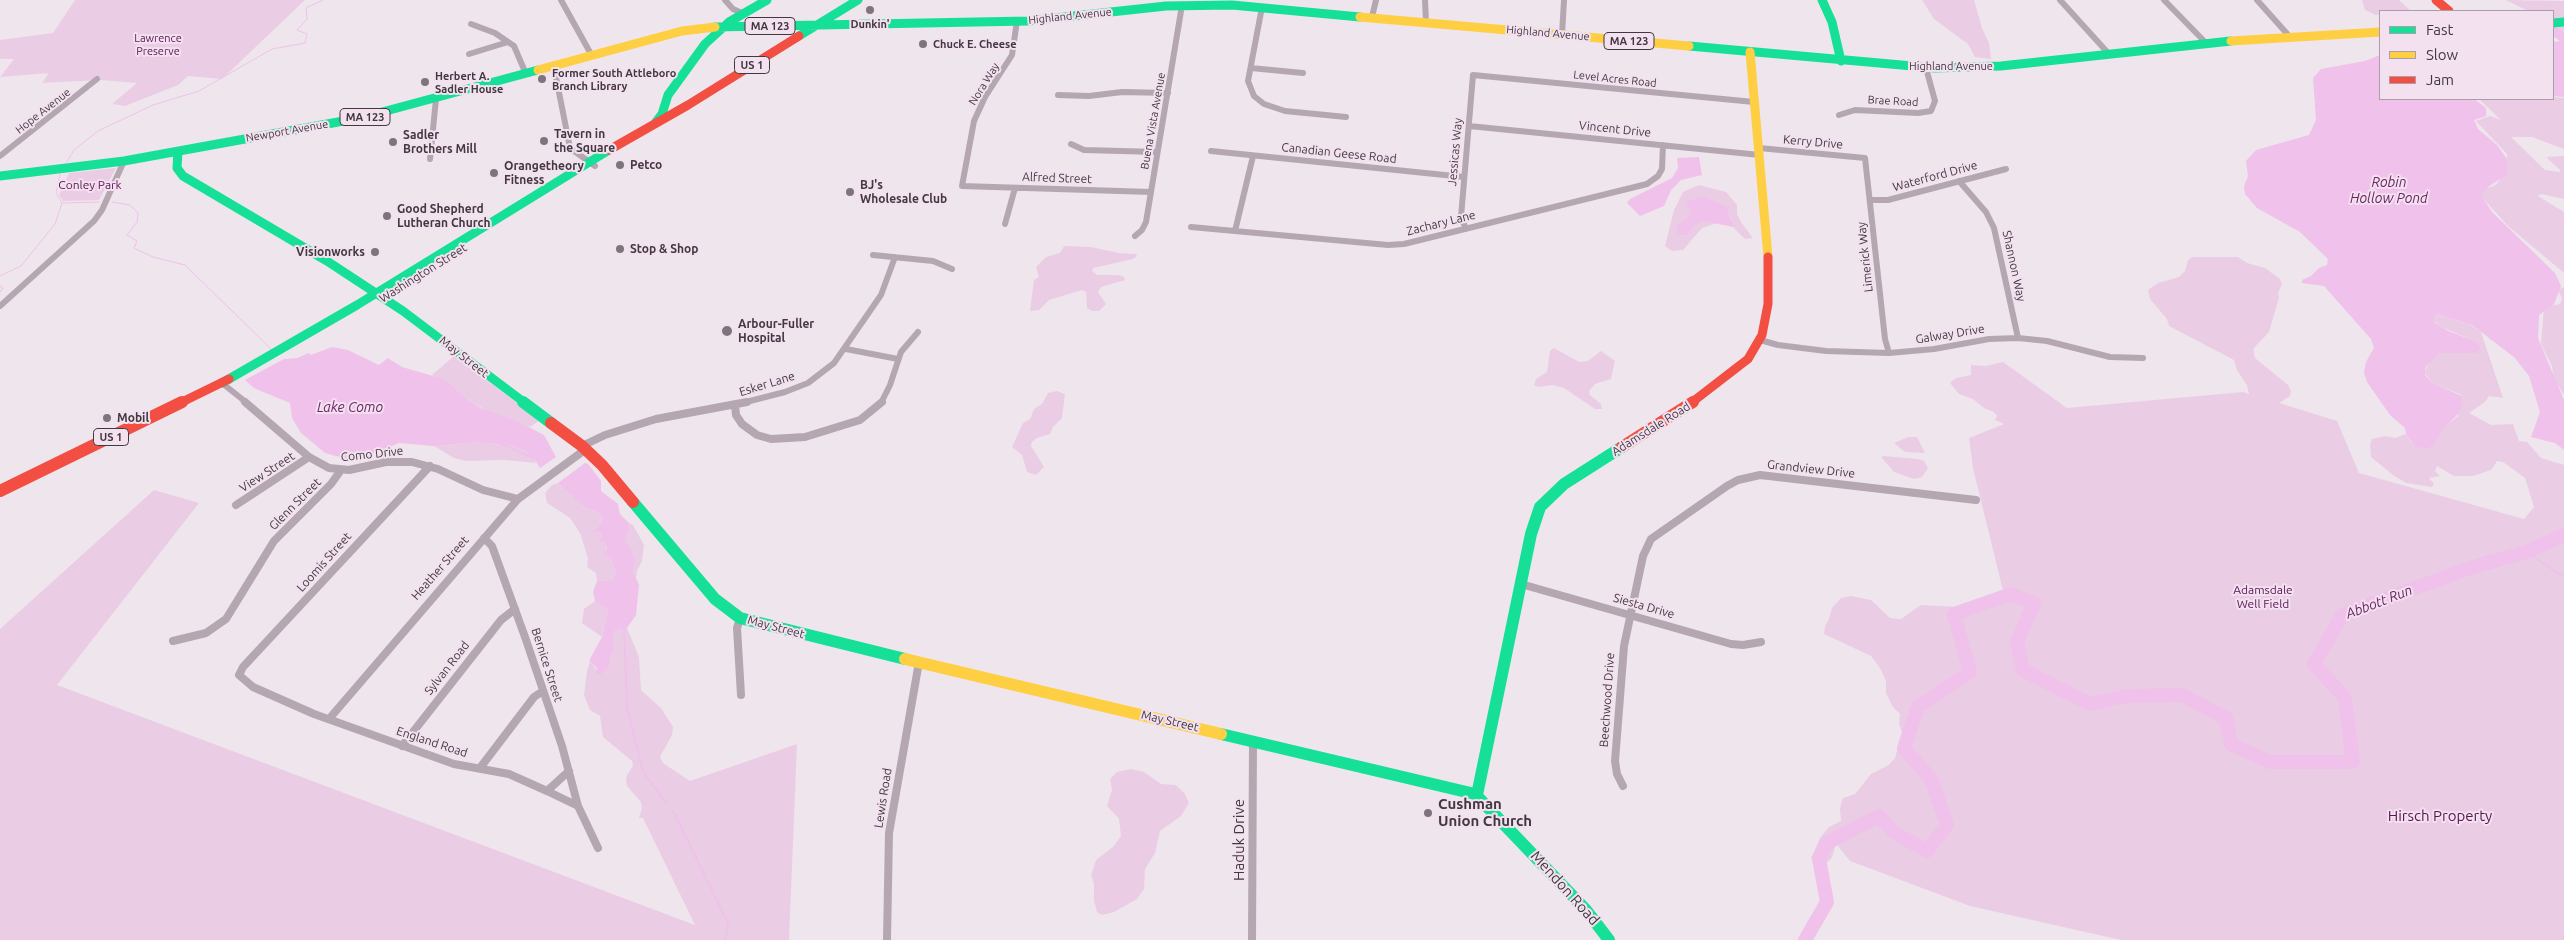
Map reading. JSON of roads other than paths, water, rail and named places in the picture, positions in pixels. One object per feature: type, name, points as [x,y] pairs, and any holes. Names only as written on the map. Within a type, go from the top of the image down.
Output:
[{"type":"main road","name":"Newport Avenue","points":[[0,176],[124,160],[360,118],[691,29],[723,26],[742,13],[767,0]]},
{"type":"main road","name":"Washington Street","points":[[0,491],[322,335],[379,296],[858,0]]},
{"type":"main road","points":[[1822,0],[1832,22],[1841,61]]},
{"type":"main road","points":[[2436,0],[2448,10]]},
{"type":"main road","name":"Highland Avenue","points":[[723,26],[816,26],[1018,21],[1182,5],[1262,7],[1926,68],[1995,66],[2206,43],[2376,32]]},
{"type":"main road","points":[[645,130],[662,114],[668,95],[700,49],[723,26]]},
{"type":"main road","name":"Adamsdale Road","points":[[1477,796],[1534,522],[1540,507],[1547,498],[1564,484],[1698,399],[1742,364],[1760,340],[1766,321],[1769,284],[1750,52]]},
{"type":"main road","points":[[681,78],[675,95],[678,100],[688,105]]},
{"type":"main road","name":"May Street","points":[[178,151],[177,168],[183,176],[328,261],[425,326],[584,448],[615,480],[714,599],[740,618],[1253,740],[1477,796]]},
{"type":"main road","name":"Mendon Road","points":[[1477,796],[1586,910],[1609,940]]},
{"type":"street","points":[[561,0],[592,56]]},
{"type":"street","points":[[725,0],[733,9],[742,13]]},
{"type":"street","points":[[1372,17],[1376,0]]},
{"type":"street","points":[[1426,0],[1426,22]]},
{"type":"street","points":[[1562,35],[1564,0]]},
{"type":"street","points":[[2060,0],[2109,54]]},
{"type":"street","points":[[2164,0],[2206,43]]},
{"type":"street","points":[[2257,0],[2290,37]]},
{"type":"street","name":"Buena Vista Avenue","points":[[1135,236],[1144,226],[1151,192],[1182,5]]},
{"type":"street","points":[[1262,7],[1249,86],[1254,96],[1264,104],[1285,111],[1346,117]]},
{"type":"street","name":"Nora Way","points":[[962,186],[974,122],[985,97],[1012,55],[1018,21]]},
{"type":"street","points":[[471,24],[508,42],[518,52],[526,74]]},
{"type":"street","points":[[469,54],[508,42]]},
{"type":"street","points":[[554,67],[570,148],[574,154],[592,164]]},
{"type":"street","points":[[1251,68],[1303,73]]},
{"type":"street","name":"Brae Road","points":[[1839,114],[1855,110],[1918,113],[1931,111],[1934,108],[1935,101],[1926,68]]},
{"type":"street","name":"Level Acres Road","points":[[1473,75],[1754,102]]},
{"type":"street","name":"Jessicas Way","points":[[1466,229],[1461,217],[1473,75]]},
{"type":"street","name":"Hope Avenue","points":[[0,156],[97,79]]},
{"type":"street","points":[[1058,95],[1089,96],[1122,92],[1168,93]]},
{"type":"street","points":[[430,159],[436,99]]},
{"type":"street","name":"Vincent Drive","points":[[1469,126],[1663,146],[1759,152]]},
{"type":"street","points":[[1071,144],[1084,150],[1157,152]]},
{"type":"street","name":"Zachary Lane","points":[[1191,228],[1394,245],[1647,184],[1658,176],[1662,170],[1663,146]]},
{"type":"street","name":"Canadian Geese Road","points":[[1211,151],[1464,177]]},
{"type":"street","name":"Kerry Drive","points":[[1759,152],[1865,158]]},
{"type":"street","points":[[1235,231],[1253,156]]},
{"type":"street","name":"Limerick Way","points":[[1865,158],[1886,344],[1889,353]]},
{"type":"street","points":[[0,306],[94,220],[102,210],[124,160]]},
{"type":"street","name":"Waterford Drive","points":[[1870,200],[1888,200],[2006,169]]},
{"type":"street","name":"Shannon Way","points":[[1959,181],[1986,212],[1994,228],[2018,338]]},
{"type":"street","name":"Alfred Street","points":[[962,186],[1151,192]]},
{"type":"street","points":[[1005,224],[1015,188]]},
{"type":"street","points":[[873,255],[938,261],[952,269]]},
{"type":"street","name":"Esker Lane","points":[[584,448],[596,438],[656,419],[735,405],[785,392],[808,383],[828,369],[846,350],[881,295],[895,257]]},
{"type":"street","points":[[735,405],[736,415],[742,424],[757,435],[771,439],[796,438],[836,429],[860,420],[877,408],[888,391],[904,346],[918,332]]},
{"type":"street","name":"Galway Drive","points":[[1760,340],[1778,345],[1826,350],[1889,353],[1928,350],[1989,339],[2018,338],[2053,343],[2110,357],[2143,358]]},
{"type":"street","points":[[846,350],[898,359]]},
{"type":"street","name":"Como Drive","points":[[222,382],[309,457],[322,465],[341,470],[395,461],[430,466],[483,490],[518,499]]},
{"type":"street","name":"Heather Street","points":[[329,719],[518,499],[584,448]]},
{"type":"street","name":"View Street","points":[[236,505],[309,457]]},
{"type":"street","name":"Loomis Street","points":[[239,675],[243,667],[430,466]]},
{"type":"street","name":"Glenn Street","points":[[173,641],[206,633],[226,619],[266,553],[280,534],[331,484],[341,470]]},
{"type":"street","name":"Grandview Drive","points":[[1629,615],[1643,556],[1651,538],[1696,506],[1738,480],[1760,475],[1773,476],[1976,500]]},
{"type":"street","name":"Bernice Street","points":[[484,538],[492,546],[515,609],[569,772],[578,806]]},
{"type":"street","name":"Siesta Drive","points":[[1521,584],[1737,645],[1761,642]]},
{"type":"street","name":"Sylvan Road","points":[[402,746],[501,620],[515,609]]},
{"type":"street","name":"Beechwood Drive","points":[[1623,786],[1616,774],[1615,761],[1623,654],[1629,615]]},
{"type":"street","points":[[740,618],[737,628],[741,695]]},
{"type":"street","name":"Lewis Road","points":[[887,940],[886,882],[889,833],[919,662]]},
{"type":"street","name":"England Road","points":[[239,675],[248,684],[259,690],[329,719],[454,764],[509,774],[578,806]]},
{"type":"street","points":[[480,768],[534,697],[543,691]]},
{"type":"street","name":"Haduk Drive","points":[[1252,940],[1253,740]]},
{"type":"street","points":[[547,790],[569,772]]},
{"type":"street","points":[[578,806],[598,848]]},
{"type":"water","points":[[2554,26],[2564,32],[2564,97],[2554,96],[2554,42],[2560,41],[2554,37]]},
{"type":"water","name":"Robin Hollow Pond","points":[[2379,55],[2379,100],[2475,100],[2486,108],[2486,116],[2474,120],[2478,129],[2497,145],[2507,159],[2507,175],[2489,186],[2481,195],[2492,212],[2555,273],[2561,286],[2554,304],[2539,315],[2538,338],[2564,400],[2564,450],[2555,443],[2531,437],[2540,412],[2529,376],[2515,358],[2472,325],[2437,314],[2434,322],[2448,331],[2475,341],[2480,346],[2480,349],[2477,353],[2440,353],[2425,368],[2425,375],[2432,383],[2462,396],[2462,406],[2460,412],[2447,425],[2434,445],[2426,449],[2415,446],[2406,434],[2405,428],[2390,415],[2367,382],[2364,373],[2366,362],[2374,348],[2371,339],[2324,286],[2302,283],[2302,280],[2311,276],[2319,268],[2327,265],[2328,259],[2300,232],[2257,208],[2245,194],[2244,186],[2248,176],[2246,161],[2256,150],[2309,135],[2316,120],[2313,78],[2321,69],[2365,61]]},
{"type":"water","points":[[1699,157],[1702,175],[1681,180],[1671,190],[1664,206],[1640,216],[1627,203],[1630,199],[1672,178],[1678,168],[1677,158]]},
{"type":"water","points":[[1703,197],[1727,207],[1733,227],[1704,221],[1695,225],[1688,235],[1680,235],[1677,232],[1677,225],[1691,214],[1686,201]]},
{"type":"water","name":"Lake Como","points":[[332,347],[348,350],[379,365],[388,358],[402,367],[440,378],[451,384],[467,399],[481,408],[519,422],[544,435],[556,457],[540,468],[534,458],[514,446],[477,442],[434,446],[399,443],[368,456],[351,460],[325,453],[301,433],[292,418],[290,403],[254,388],[245,380],[284,359],[297,358],[309,353],[311,355]]},
{"type":"water","points":[[585,463],[588,464],[601,481],[601,491],[618,504],[620,514],[628,522],[630,528],[625,539],[635,559],[633,571],[639,585],[636,615],[627,628],[616,630],[613,633],[613,647],[609,666],[601,674],[596,674],[597,668],[590,662],[590,659],[602,637],[608,610],[595,601],[593,592],[597,581],[611,580],[616,574],[611,559],[604,554],[607,550],[606,544],[598,540],[602,536],[601,533],[596,532],[588,537],[602,522],[601,514],[582,506],[558,483]]},
{"type":"waterway","points":[[67,162],[74,150],[98,131],[153,105],[199,91],[272,49],[305,43],[307,34],[297,30],[307,19],[306,8],[323,0]]},
{"type":"waterway","points":[[60,174],[56,193],[62,203]]},
{"type":"waterway","points":[[62,203],[99,202]]},
{"type":"waterway","points":[[112,202],[130,205],[138,213],[137,222],[127,235],[137,241],[134,248],[153,257],[185,265],[272,350]]},
{"type":"waterway","points":[[0,276],[21,266],[55,224],[62,203]]},
{"type":"waterway","points":[[0,286],[3,288],[0,292]]},
{"type":"waterway","points":[[499,443],[536,459]]},
{"type":"waterway","name":"Abbott Run","points":[[1805,940],[1827,902],[1819,859],[1827,843],[1879,816],[1893,832],[1927,851],[1947,825],[1931,779],[1904,748],[1918,707],[1970,672],[1954,614],[2011,594],[2034,603],[2017,642],[2023,670],[2090,704],[2128,696],[2182,695],[2226,718],[2231,744],[2270,762],[2353,762],[2345,698],[2314,664],[2342,615],[2473,567],[2526,552],[2564,535]]},
{"type":"waterway","points":[[2526,552],[2564,577]]},
{"type":"waterway","points":[[624,627],[627,707],[643,772],[666,803]]},
{"type":"waterway","points":[[673,811],[728,923],[725,940]]},
{"type":"place","name":"Dunkin'","points":[[870,10]]},
{"type":"place","name":"Chuck E. Cheese","points":[[923,44]]},
{"type":"place","name":"Former South Attleboro Branch Library","points":[[542,79]]},
{"type":"place","name":"Herbert A. Sadler House","points":[[425,82]]},
{"type":"place","name":"Tavern in the Square","points":[[544,141]]},
{"type":"place","name":"Sadler Brothers Mill","points":[[393,142]]},
{"type":"place","name":"Petco","points":[[620,165]]},
{"type":"place","name":"Orangetheory Fitness","points":[[494,173]]},
{"type":"place","name":"BJ's Wholesale Club","points":[[850,192]]},
{"type":"place","name":"Good Shepherd Lutheran Church","points":[[387,216]]},
{"type":"place","name":"Stop & Shop","points":[[620,249]]},
{"type":"place","name":"Visionworks","points":[[375,252]]},
{"type":"place","name":"Arbour-Fuller Hospital","points":[[727,331]]},
{"type":"place","name":"Mobil","points":[[107,418]]},
{"type":"place","name":"Cushman Union Church","points":[[1428,813]]},
{"type":"park label","name":"Lawrence Preserve","points":[[158,44]]},
{"type":"park label","name":"Conley Park","points":[[90,185]]},
{"type":"park label","name":"Adamsdale Well Field","points":[[2263,597]]},
{"type":"park label","name":"Hirsch Property","points":[[2440,816]]}]
